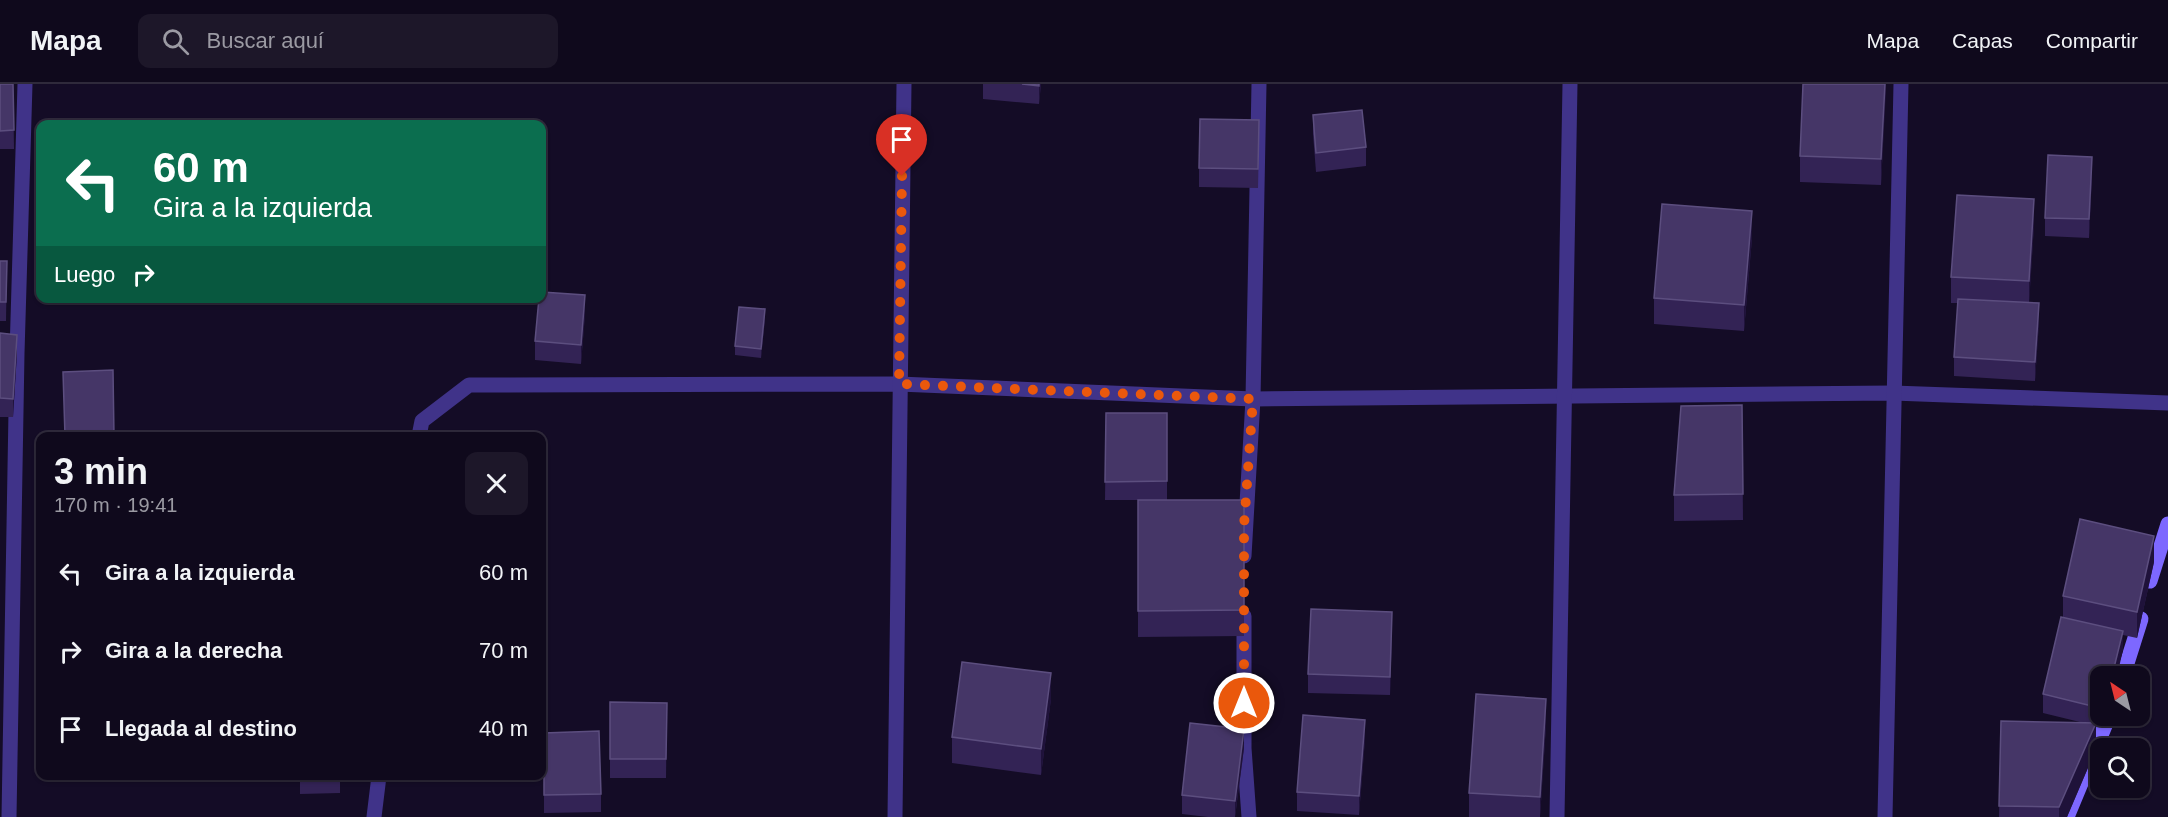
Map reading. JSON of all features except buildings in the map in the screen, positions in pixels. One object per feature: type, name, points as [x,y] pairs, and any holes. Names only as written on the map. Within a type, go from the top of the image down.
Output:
[{"type":"street","points":[[9,817],[17,365],[25,84]]},
{"type":"street","points":[[895,817],[904,84]]},
{"type":"street","points":[[1244,573],[1244,526],[1253,399],[1259,84]]},
{"type":"street","points":[[1557,817],[1570,84]]},
{"type":"street","points":[[1885,817],[1901,84]]},
{"type":"street","points":[[420,432],[422,421],[469,386],[899,384],[1253,399],[1893,393],[2168,403]]},
{"type":"street","points":[[2127,666],[2137,638],[2154,562],[2168,524]]},
{"type":"street","points":[[1244,596],[1244,747],[1249,817]]},
{"type":"street","points":[[2067,817],[2105,726]]},
{"type":"street","points":[[374,817],[379,780]]},
{"type":"route","points":[[902,176],[899,384],[1253,399],[1244,526],[1244,703]]}]
